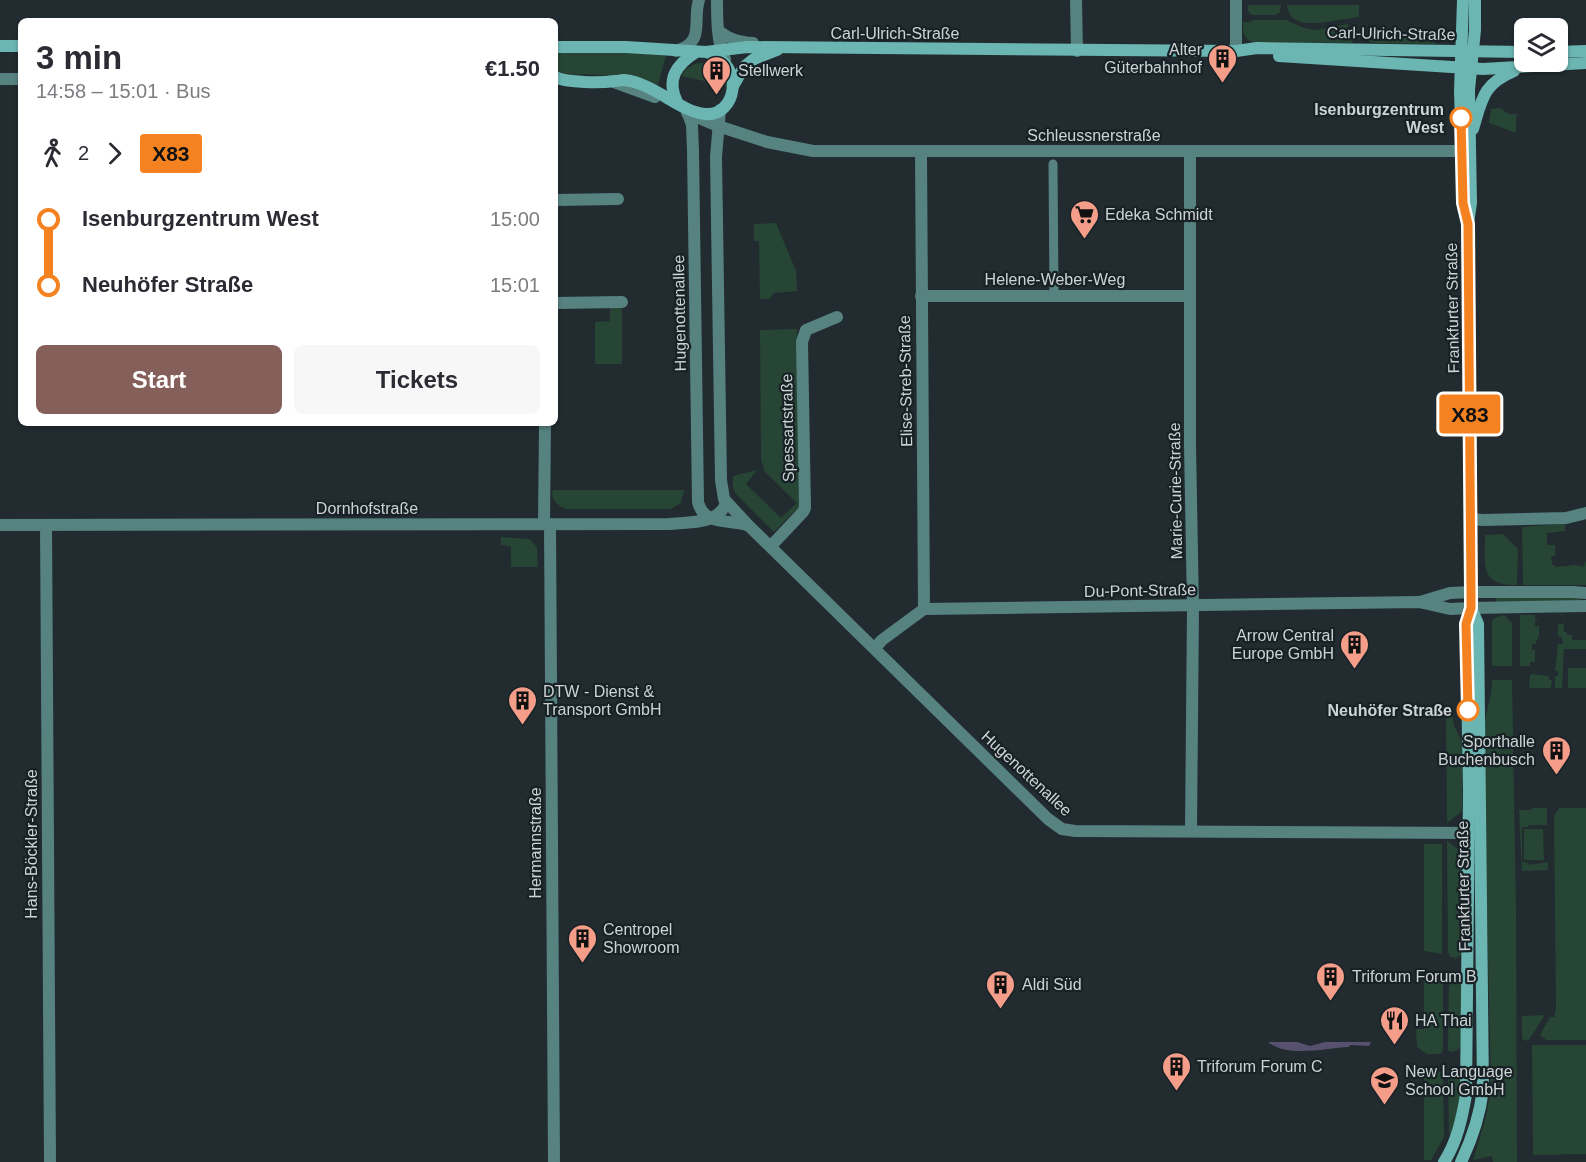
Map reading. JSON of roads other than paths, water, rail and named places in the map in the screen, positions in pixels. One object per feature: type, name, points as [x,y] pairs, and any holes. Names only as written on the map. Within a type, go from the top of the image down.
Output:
[{"type":"main road","name":"Frankfurter Straße","points":[[1462,0],[1468,51]]},
{"type":"main road","name":"Frankfurter Straße","points":[[1468,224],[1463,203],[1461,151],[1468,51],[1475,0]]},
{"type":"main road","points":[[0,46],[18,45]]},
{"type":"main road","name":"Carl-Ulrich-Straße","points":[[558,47],[626,47],[700,52],[747,47],[1077,51],[1236,51],[1257,48],[1514,52]]},
{"type":"main road","points":[[683,107],[718,119],[732,96],[734,86],[744,67],[754,59],[781,49]]},
{"type":"main road","name":"Carl-Ulrich-Straße","points":[[1236,51],[1257,55],[1414,66],[1514,68]]},
{"type":"main road","points":[[1568,52],[1586,51]]},
{"type":"main road","points":[[700,52],[716,56],[728,66],[734,86]]},
{"type":"main road","name":"Hugenottenallee","points":[[683,107],[672,88],[674,72],[679,65],[700,52]]},
{"type":"main road","points":[[1568,64],[1586,63]]},
{"type":"main road","name":"Frankfurter Straße","points":[[1461,1162],[1477,1119],[1483,1089],[1466,624],[1471,608],[1468,224],[1471,203],[1467,68]]},
{"type":"main road","points":[[1470,140],[1480,103],[1490,85],[1502,76],[1514,72]]},
{"type":"main road","name":"Schleussnerstraße","points":[[558,78],[571,81],[614,82],[622,80],[643,85],[683,107]]},
{"type":"main road","name":"Frankfurter Straße","points":[[1444,1162],[1450,1154],[1457,1135],[1466,1095],[1473,833]]},
{"type":"street","points":[[675,51],[685,48],[692,42],[698,23],[700,0]]},
{"type":"street","points":[[700,0],[703,32],[700,52]]},
{"type":"street","points":[[717,0],[721,51],[728,66]]},
{"type":"street","points":[[1076,0],[1077,51]]},
{"type":"street","points":[[1236,0],[1236,51]]},
{"type":"street","points":[[720,32],[740,42],[765,44],[781,49]]},
{"type":"street","points":[[0,79],[18,79]]},
{"type":"street","name":"Schleussnerstraße","points":[[683,107],[718,119],[730,129],[767,142],[813,151],[1461,151]]},
{"type":"street","name":"Hugenottenallee","points":[[683,107],[692,125],[698,496],[701,510],[711,520]]},
{"type":"street","points":[[711,520],[720,514],[726,503],[721,480],[718,119]]},
{"type":"street","name":"Marie-Curie-Straße","points":[[1190,151],[1193,606],[1191,831]]},
{"type":"street","name":"Elise-Streb-Straße","points":[[921,152],[924,609]]},
{"type":"street","points":[[1053,164],[1054,295]]},
{"type":"street","points":[[558,200],[618,200]]},
{"type":"street","name":"Helene-Weber-Weg","points":[[921,296],[1190,296]]},
{"type":"street","points":[[558,303],[621,302]]},
{"type":"street","name":"Spessartstraße","points":[[771,546],[805,508],[802,342],[806,330],[837,317]]},
{"type":"street","name":"Hermannstraße","points":[[545,426],[554,1162]]},
{"type":"street","name":"Hugenottenallee","points":[[726,503],[1056,826],[1075,831],[1473,833]]},
{"type":"street","points":[[1470,519],[1566,518],[1586,513]]},
{"type":"street","points":[[711,520],[748,525]]},
{"type":"street","name":"Dornhofstraße","points":[[0,525],[669,524],[711,520]]},
{"type":"street","name":"Hans-Böckler-Straße","points":[[46,525],[50,1162]]},
{"type":"street","points":[[1471,592],[1586,593]]},
{"type":"street","name":"Du-Pont-Straße","points":[[1419,602],[1450,593],[1471,592]]},
{"type":"street","name":"Du-Pont-Straße","points":[[924,609],[1419,602],[1450,609],[1471,608]]},
{"type":"street","points":[[1471,608],[1586,606]]},
{"type":"street","points":[[875,648],[882,640],[924,609]]},
{"type":"place","name":"Alter Güterbahnhof","points":[[1223,84]]},
{"type":"place","name":"Stellwerk","points":[[717,96]]},
{"type":"place","name":"Isenburgzentrum West","points":[[1461,118]]},
{"type":"place","name":"Edeka Schmidt","points":[[1084,240]]},
{"type":"place","name":"Arrow Central Europe GmbH","points":[[1355,670]]},
{"type":"place","name":"Neuhöfer Straße","points":[[1468,710]]},
{"type":"place","name":"DTW - Dienst & Transport GmbH","points":[[522,726]]},
{"type":"place","name":"Sporthalle Buchenbusch","points":[[1556,776]]},
{"type":"place","name":"Centropel Showroom","points":[[582,964]]},
{"type":"place","name":"Triforum Forum B","points":[[1331,1002]]},
{"type":"place","name":"Aldi Süd","points":[[1001,1010]]},
{"type":"place","name":"HA Thai","points":[[1394,1046]]},
{"type":"place","name":"Triforum Forum C","points":[[1176,1092]]},
{"type":"place","name":"New Language School GmbH","points":[[1384,1106]]}]
